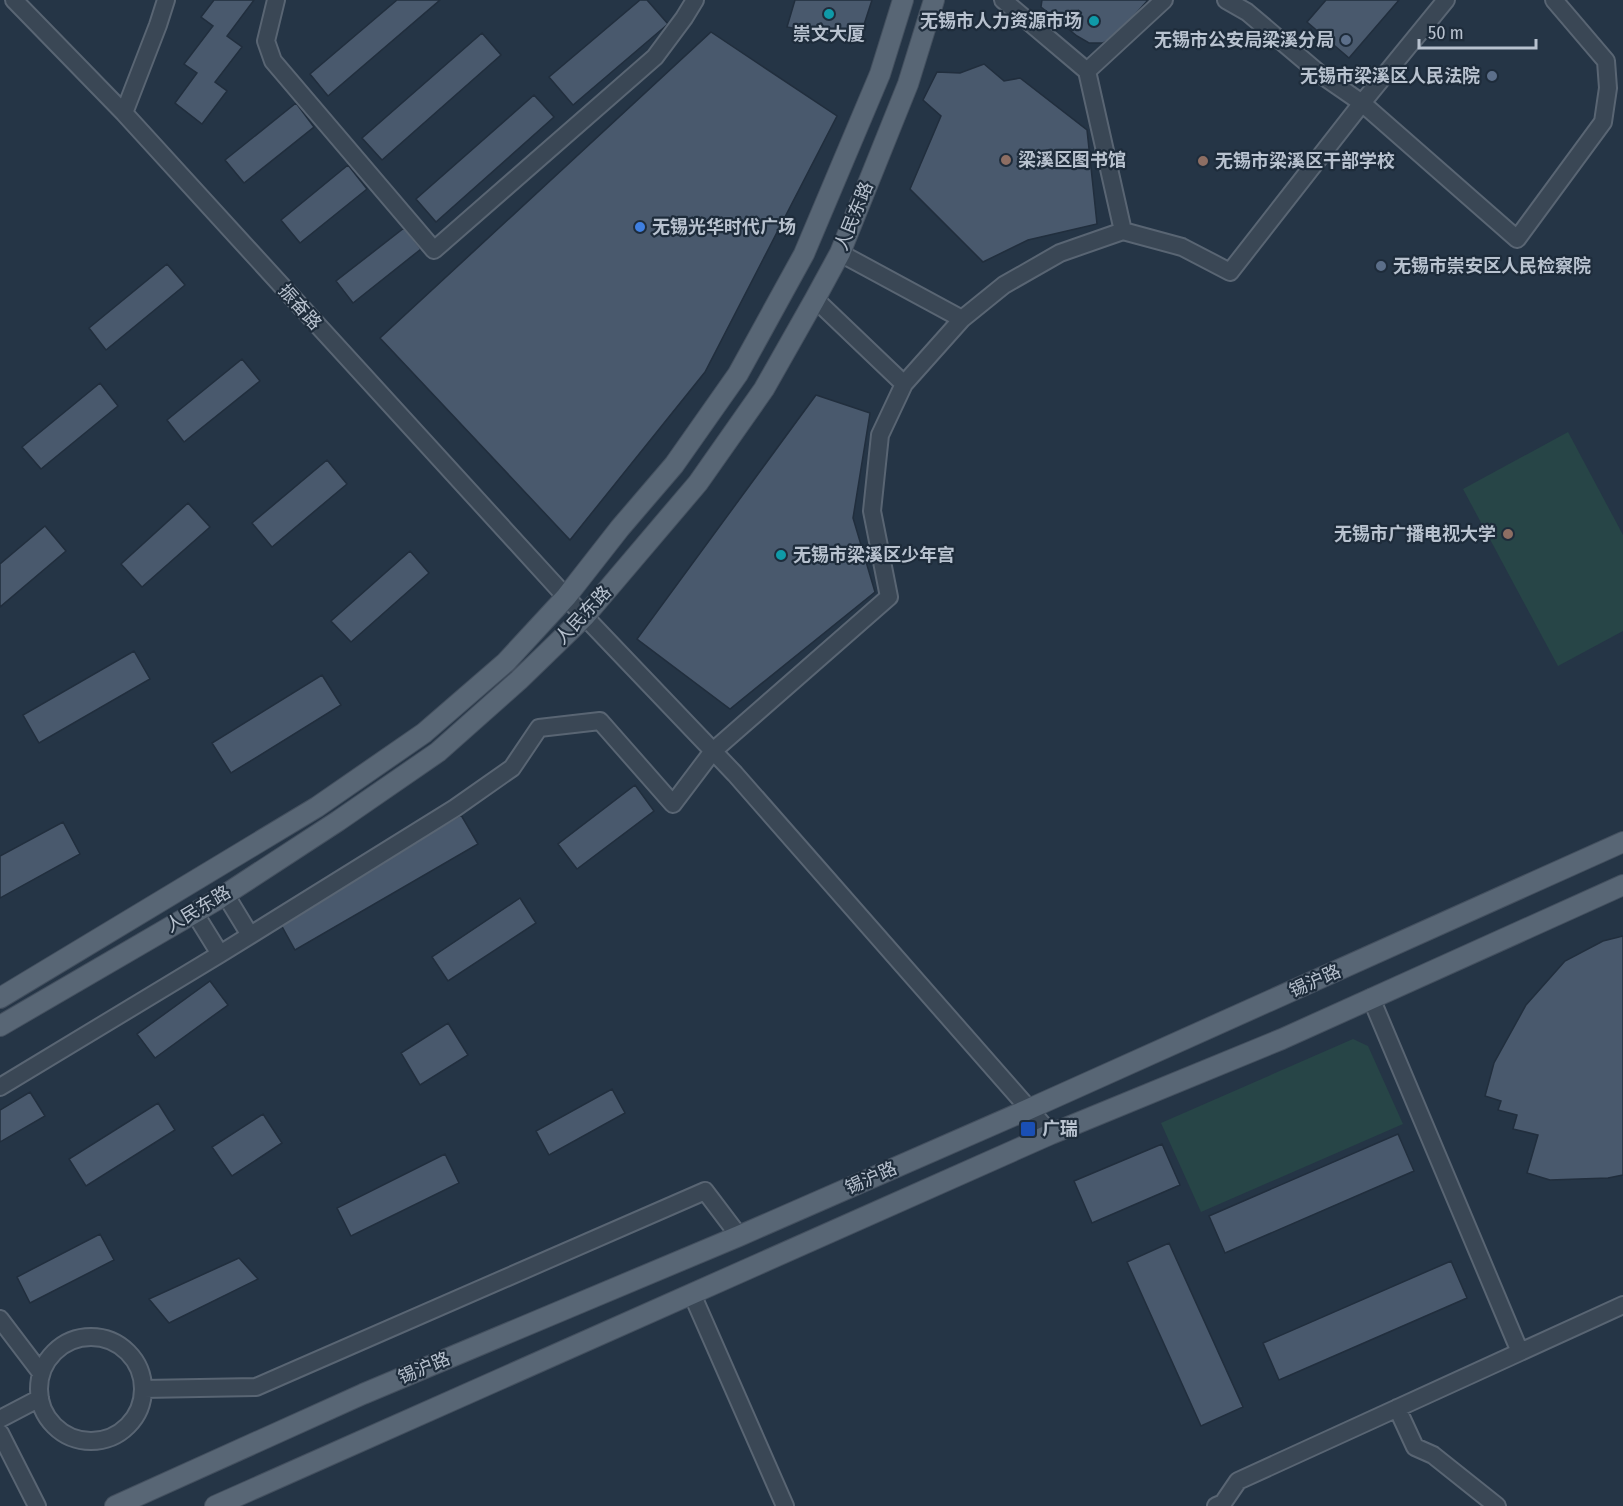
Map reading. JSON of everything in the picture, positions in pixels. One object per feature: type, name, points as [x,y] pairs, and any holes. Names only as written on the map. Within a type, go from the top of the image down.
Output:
[{"type":"main road","name":"人民东路","points":[[0,998],[317,807],[424,733],[506,662],[566,597],[620,528],[674,465],[738,374],[804,254],[880,74],[903,0]]},
{"type":"main road","name":"人民东路","points":[[0,1026],[225,894],[338,821],[438,752],[519,680],[585,616],[698,483],[764,389],[815,299],[840,253],[908,84],[934,0]]},
{"type":"main road","name":"锡沪路","points":[[115,1506],[363,1394],[739,1236],[1029,1109],[1623,842]]},
{"type":"main road","name":"锡沪路","points":[[215,1506],[1051,1134],[1281,1039],[1623,885]]},
{"type":"street","name":"振奋路","points":[[14,0],[124,113],[566,597],[713,751],[1051,1134]]},
{"type":"street","points":[[124,113],[166,0]]},
{"type":"street","points":[[276,0],[266,41],[273,61],[434,250],[655,57],[695,0]]},
{"type":"street","points":[[1003,0],[1087,71],[1123,231]]},
{"type":"street","points":[[1087,71],[1164,0]]},
{"type":"street","points":[[1226,0],[1252,6],[1320,74],[1362,102],[1517,239],[1603,122],[1608,88],[1606,61],[1554,0]]},
{"type":"street","points":[[0,1087],[455,808],[512,768],[539,728],[600,721],[673,804],[713,751],[889,597],[872,511],[880,435],[904,384],[962,319],[1004,285],[1060,253],[1123,231],[1182,247],[1230,272],[1362,102],[1446,0]]},
{"type":"street","points":[[840,253],[962,319]]},
{"type":"street","points":[[815,299],[904,384]]},
{"type":"street","points":[[225,894],[250,935]]},
{"type":"street","points":[[194,912],[220,954]]},
{"type":"street","points":[[1371,998],[1520,1352]]},
{"type":"street","points":[[143,1389],[256,1386],[705,1191],[739,1236]]},
{"type":"street","points":[[692,1294],[785,1506]]},
{"type":"street","points":[[1216,1506],[1223,1503],[1238,1481],[1623,1305]]},
{"type":"street","points":[[0,1319],[41,1373]]},
{"type":"street","points":[[97,1337],[114,1342],[128,1353],[139,1367],[143,1389],[142,1402],[135,1417],[124,1430],[109,1438],[93,1441],[76,1439],[61,1432],[50,1421],[42,1406],[39,1390],[41,1373],[50,1358],[63,1346],[79,1338],[97,1337]]},
{"type":"street","points":[[0,1419],[40,1398]]},
{"type":"street","points":[[1397,1408],[1415,1447],[1433,1455],[1497,1506]]},
{"type":"street","points":[[0,1433],[37,1506]]},
{"type":"green space","points":[[1568,432],[1623,535],[1623,631],[1558,666],[1463,489]]},
{"type":"green space","points":[[1353,1039],[1368,1046],[1403,1124],[1201,1212],[1161,1123]]},
{"type":"building","points":[[214,0],[254,0],[227,36],[242,47],[215,82],[227,91],[202,124],[175,103],[197,73],[184,64],[213,26],[201,17]]},
{"type":"building","points":[[397,0],[440,0],[328,96],[310,74]]},
{"type":"building","points":[[640,0],[647,0],[668,24],[573,105],[549,77]]},
{"type":"building","name":"崇文大厦","points":[[795,0],[872,0],[859,40],[787,27]]},
{"type":"building","name":"无锡市人力资源市场","points":[[1042,0],[1148,0],[1116,36],[1103,43],[1089,43],[1041,7]]},
{"type":"building","name":"无锡市公安局梁溪分局","points":[[1326,0],[1399,0],[1349,58],[1307,22]]},
{"type":"building","name":"无锡光华时代广场","points":[[711,32],[837,116],[705,372],[570,540],[380,338]]},
{"type":"building","points":[[482,33],[501,55],[382,160],[362,138]]},
{"type":"building","name":"梁溪区图书馆","points":[[984,64],[1004,81],[1020,78],[1087,130],[1097,224],[1028,240],[983,262],[910,189],[941,116],[923,100],[937,72],[960,73]]},
{"type":"building","points":[[534,95],[554,117],[436,222],[416,199]]},
{"type":"building","points":[[296,103],[314,127],[244,183],[225,160]]},
{"type":"building","points":[[348,165],[367,189],[300,243],[281,220]]},
{"type":"building","points":[[404,228],[421,249],[353,303],[336,281]]},
{"type":"building","points":[[167,264],[185,285],[106,350],[89,328]]},
{"type":"building","points":[[242,359],[260,381],[184,442],[167,420]]},
{"type":"building","points":[[100,383],[118,406],[41,469],[22,447]]},
{"type":"building","name":"无锡市梁溪区少年宫","points":[[816,395],[870,413],[853,518],[875,592],[730,709],[637,639]]},
{"type":"building","points":[[327,460],[347,484],[272,547],[252,523]]},
{"type":"building","points":[[188,503],[210,527],[142,587],[121,564]]},
{"type":"building","points":[[45,526],[66,551],[0,607],[0,564]]},
{"type":"building","points":[[410,551],[429,573],[351,642],[331,621]]},
{"type":"building","points":[[134,651],[150,679],[39,743],[23,715]]},
{"type":"building","points":[[322,675],[341,705],[231,773],[212,743]]},
{"type":"building","points":[[635,785],[654,811],[577,869],[558,844]]},
{"type":"building","points":[[461,815],[478,844],[295,950],[279,921]]},
{"type":"building","points":[[63,822],[80,854],[0,898],[0,856]]},
{"type":"building","points":[[520,898],[536,923],[448,981],[432,957]]},
{"type":"building","points":[[1623,936],[1623,1175],[1608,1178],[1550,1180],[1527,1173],[1538,1135],[1513,1129],[1517,1115],[1498,1110],[1501,1101],[1485,1096],[1494,1063],[1526,1005],[1565,961],[1603,941]]},
{"type":"building","points":[[210,981],[228,1005],[155,1058],[137,1034]]},
{"type":"building","points":[[448,1023],[468,1055],[420,1085],[401,1053]]},
{"type":"building","points":[[612,1089],[625,1113],[549,1155],[536,1131]]},
{"type":"building","points":[[30,1092],[45,1116],[0,1142],[0,1110]]},
{"type":"building","points":[[158,1103],[175,1130],[86,1186],[69,1159]]},
{"type":"building","points":[[263,1114],[282,1143],[232,1176],[212,1147]]},
{"type":"building","points":[[1398,1134],[1414,1171],[1225,1253],[1209,1216]]},
{"type":"building","points":[[1162,1144],[1180,1185],[1092,1223],[1074,1181]]},
{"type":"building","points":[[445,1154],[459,1183],[351,1236],[337,1208]]},
{"type":"building","points":[[100,1234],[114,1260],[30,1303],[17,1277]]},
{"type":"building","points":[[1169,1243],[1243,1407],[1201,1426],[1127,1262]]},
{"type":"building","points":[[239,1258],[258,1279],[169,1323],[149,1299]]},
{"type":"building","points":[[1451,1261],[1467,1298],[1279,1380],[1263,1343]]},
{"type":"place","name":"崇文大厦","points":[[829,14]]},
{"type":"place","name":"无锡市人力资源市场","points":[[1094,21]]},
{"type":"place","name":"无锡市公安局梁溪分局","points":[[1346,40]]},
{"type":"place","name":"无锡市梁溪区人民法院","points":[[1492,76]]},
{"type":"place","name":"梁溪区图书馆","points":[[1006,160]]},
{"type":"place","name":"无锡市梁溪区干部学校","points":[[1203,161]]},
{"type":"place","name":"无锡光华时代广场","points":[[640,227]]},
{"type":"place","name":"无锡市崇安区人民检察院","points":[[1381,266]]},
{"type":"place","name":"无锡市广播电视大学","points":[[1508,534]]},
{"type":"place","name":"无锡市梁溪区少年宫","points":[[781,555]]},
{"type":"place","name":"广瑞","points":[[1028,1129]]}]
